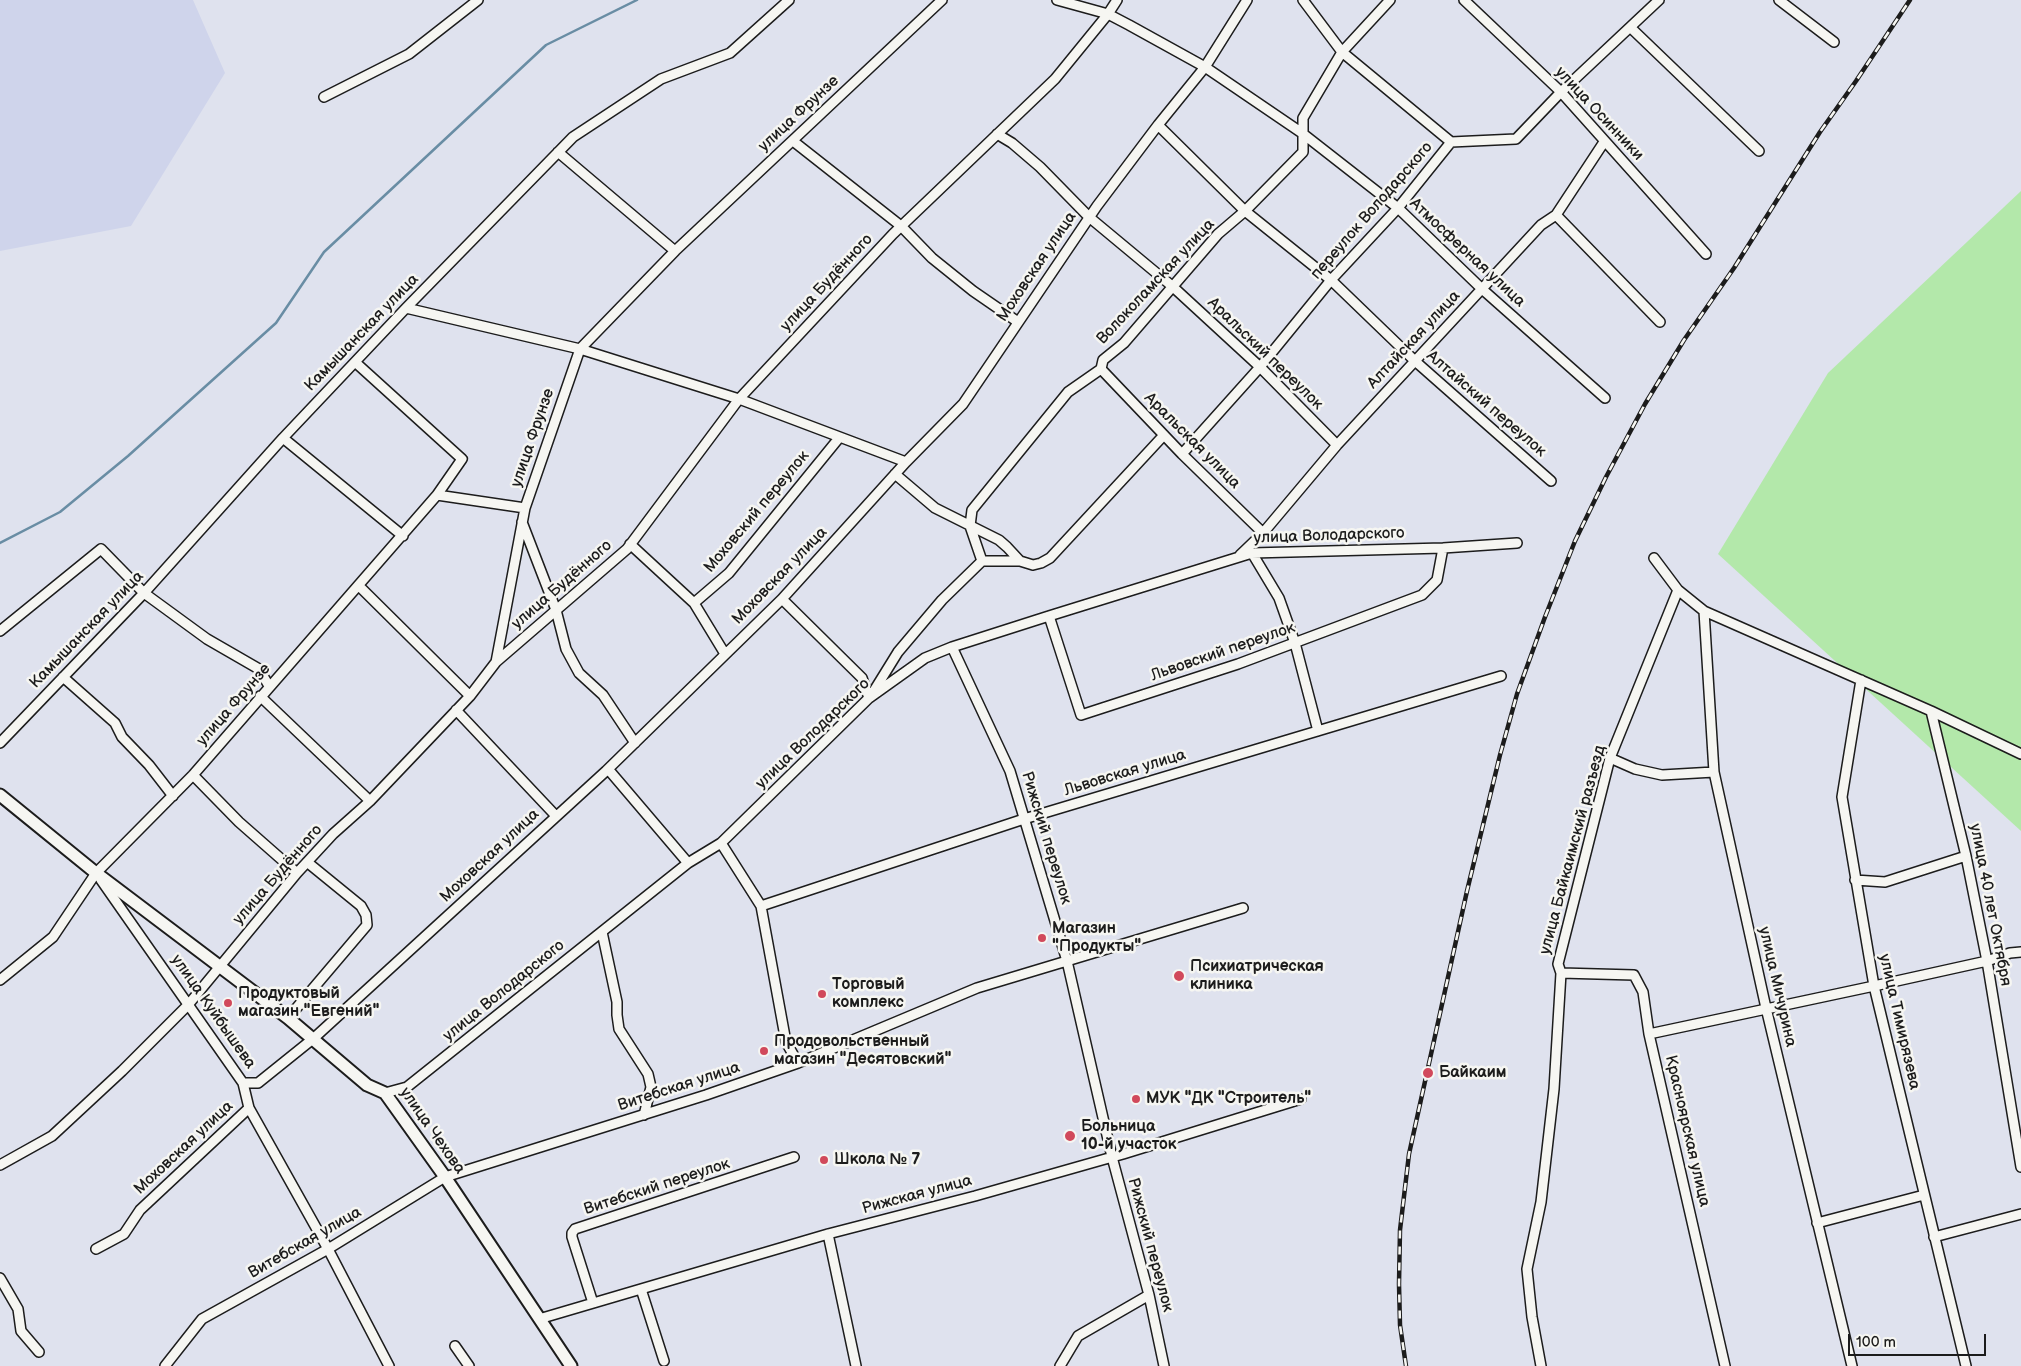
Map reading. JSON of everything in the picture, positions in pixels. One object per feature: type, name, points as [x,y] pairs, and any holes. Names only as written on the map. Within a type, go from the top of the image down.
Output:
[{"type":"street","points":[[324,97],[409,54],[478,0]]},
{"type":"street","name":"Камышанская улица","points":[[0,743],[144,593],[283,438],[406,308],[573,137],[661,79],[730,53],[789,0]]},
{"type":"street","name":"улица Фрунзе","points":[[0,980],[52,937],[96,873],[193,775],[437,495],[525,508],[580,349],[675,251],[942,0]]},
{"type":"street","name":"Атмосферная улица","points":[[1057,0],[1108,14],[1205,67],[1302,133],[1398,208],[1482,289],[1605,398]]},
{"type":"street","name":"улица Будённого","points":[[0,1165],[52,1136],[122,1071],[188,1005],[307,862],[333,834],[370,801],[470,696],[496,662],[630,544],[739,399],[901,226],[1055,79],[1108,14],[1116,0]]},
{"type":"street","name":"Моховская улица","points":[[243,1083],[258,1083],[314,1038],[635,743],[782,598],[906,462],[963,404],[1089,218],[1158,125],[1205,67],[1247,0]]},
{"type":"street","points":[[1303,0],[1342,52],[1451,142]]},
{"type":"street","name":"Волоколамская улица","points":[[970,526],[972,510],[1068,392],[1101,369],[1103,360],[1124,343],[1218,234],[1246,211],[1303,152],[1303,118],[1342,52],[1390,0]]},
{"type":"street","name":"улица Осинники","points":[[1464,0],[1561,92],[1706,254]]},
{"type":"street","name":"переулок Володарского","points":[[1182,454],[1260,367],[1331,280],[1398,208],[1451,142],[1516,139],[1561,92],[1659,0]]},
{"type":"street","points":[[1779,0],[1834,42]]},
{"type":"street","points":[[1631,28],[1759,150]]},
{"type":"street","name":"Алтайский переулок","points":[[1158,125],[1246,211],[1331,280],[1415,361],[1552,481]]},
{"type":"street","name":"Аральский переулок","points":[[997,134],[1012,143],[1040,167],[1089,218],[1172,286],[1260,367],[1337,445]]},
{"type":"street","points":[[793,141],[901,226],[932,258],[973,291],[1018,322]]},
{"type":"street","name":"Алтайская улица","points":[[1240,555],[1263,533],[1337,445],[1541,225],[1556,215],[1604,142]]},
{"type":"street","points":[[558,152],[675,251]]},
{"type":"street","points":[[1556,215],[1660,322]]},
{"type":"street","points":[[406,308],[580,349],[739,399],[906,462]]},
{"type":"street","points":[[355,362],[462,459],[437,495]]},
{"type":"street","name":"Аральская улица","points":[[1101,369],[1182,454],[1263,533]]},
{"type":"street","points":[[869,698],[898,652],[942,600],[982,561],[1020,561],[1033,565],[1050,558],[1164,435]]},
{"type":"street","points":[[283,438],[403,536]]},
{"type":"street","name":"Моховский переулок","points":[[694,603],[729,573],[839,438]]},
{"type":"street","points":[[895,474],[935,508],[999,540],[1020,561]]},
{"type":"street","points":[[496,662],[525,508]]},
{"type":"street","points":[[522,522],[556,610],[566,649],[579,673],[603,695],[635,743]]},
{"type":"street","points":[[970,526],[982,561]]},
{"type":"street","name":"улица Володарского","points":[[386,1093],[407,1087],[688,863],[721,843],[869,698],[925,658],[952,647],[1240,555],[1252,553],[1443,548],[1517,543]]},
{"type":"street","points":[[630,544],[694,603],[725,654]]},
{"type":"street","name":"Львовский переулок","points":[[1048,616],[1081,715],[1238,664],[1422,595],[1437,580],[1443,548]]},
{"type":"street","points":[[0,631],[101,549],[144,593],[207,639],[259,669],[269,686]]},
{"type":"street","points":[[1252,553],[1279,598],[1295,643],[1318,731]]},
{"type":"street","points":[[1654,558],[1678,590],[1704,611],[1931,711],[2021,754]]},
{"type":"street","points":[[358,586],[470,696]]},
{"type":"street","name":"улица Байкаимский разъезд","points":[[1541,1366],[1532,1317],[1528,1269],[1541,1202],[1554,1089],[1560,973],[1558,964],[1610,758],[1678,590]]},
{"type":"street","points":[[782,598],[862,678],[869,698]]},
{"type":"street","name":"улица Мичурина","points":[[1704,611],[1714,772],[1766,1008],[1852,1366]]},
{"type":"street","name":"Рижский переулок","points":[[952,647],[1010,771],[1067,961],[1112,1157],[1149,1295],[1164,1366]]},
{"type":"street","name":"Львовская улица","points":[[761,906],[1024,819],[1501,676]]},
{"type":"street","points":[[63,677],[115,723],[122,737],[149,765],[173,796]]},
{"type":"street","name":"улица Тимирязева","points":[[1861,680],[1842,797],[1874,986],[1966,1366]]},
{"type":"street","points":[[260,696],[370,801]]},
{"type":"street","points":[[456,710],[556,816]]},
{"type":"street","name":"улица 40 лет Октября","points":[[1931,711],[1966,856],[1987,961],[2021,1167]]},
{"type":"street","points":[[1610,758],[1635,768],[1662,775],[1714,772]]},
{"type":"street","points":[[608,768],[688,863]]},
{"type":"street","points":[[193,775],[240,822],[297,873]]},
{"type":"street","name":"улица Куйбышева","points":[[0,795],[96,873],[243,1083],[249,1108],[328,1248],[389,1366]]},
{"type":"street","points":[[721,843],[761,906],[786,1042],[798,1063]]},
{"type":"street","points":[[1855,880],[1885,882],[1966,856]]},
{"type":"street","points":[[288,1018],[367,925],[366,915],[361,906],[307,862]]},
{"type":"street","name":"улица Чехова","points":[[96,873],[314,1038],[367,1085],[386,1093],[572,1366]]},
{"type":"street","name":"Витебская улица","points":[[165,1366],[202,1319],[328,1248],[445,1177],[706,1095],[798,1063],[977,988],[1243,908]]},
{"type":"street","points":[[602,932],[617,1002],[616,1015],[619,1029],[648,1074],[651,1087],[644,1114]]},
{"type":"street","points":[[1649,1034],[1874,986],[1987,961],[2010,953],[2021,952]]},
{"type":"street","name":"Красноярская улица","points":[[1560,973],[1634,974],[1643,992],[1649,1034],[1725,1366]]},
{"type":"street","name":"Рижская улица","points":[[540,1319],[828,1234],[975,1196],[1112,1157],[1301,1099]]},
{"type":"street","name":"Моховская улица","points":[[96,1249],[124,1234],[140,1210],[249,1108]]},
{"type":"street","name":"Витебский переулок","points":[[593,1304],[572,1237],[575,1229],[794,1158]]},
{"type":"street","points":[[1817,1223],[1924,1195]]},
{"type":"street","points":[[1934,1237],[2021,1214]]},
{"type":"street","points":[[828,1234],[856,1366]]},
{"type":"street","points":[[0,1278],[18,1309],[21,1331],[39,1352]]},
{"type":"street","points":[[641,1289],[664,1361]]},
{"type":"street","points":[[1060,1366],[1078,1336],[1149,1295]]},
{"type":"street","points":[[456,1346],[469,1366]]},
{"type":"shaded area","points":[[0,0],[193,0],[225,73],[131,226],[0,251]]},
{"type":"green space","points":[[2021,191],[2021,831],[1718,554],[1828,373]]},
{"type":"waterway","points":[[0,543],[60,512],[128,456],[276,323],[324,252],[546,45],[637,0]]},
{"type":"railway","points":[[1406,1366],[1400,1325],[1399,1284],[1400,1230],[1409,1154],[1467,891],[1500,755],[1517,694],[1545,617],[1575,541],[1606,477],[1645,404],[1684,340],[1734,268],[1820,132],[1910,0]]},
{"type":"place","name":"Магазин \"Продукты\"","points":[[1042,938]]},
{"type":"place","name":"Психиатрическая клиника","points":[[1179,976]]},
{"type":"place","name":"Торговый комплекс","points":[[822,994]]},
{"type":"place","name":"Продуктовый магазин \"Евгений\"","points":[[228,1003]]},
{"type":"place","name":"Продовольственный магазин \"Деcятовский\"","points":[[764,1051]]},
{"type":"place","name":"Байкаим","points":[[1428,1073]]},
{"type":"place","name":"МУК \"ДК \"Строитель\"","points":[[1136,1099]]},
{"type":"place","name":"Больница 10-й участок","points":[[1070,1136]]},
{"type":"place","name":"Школа № 7","points":[[824,1160]]}]
